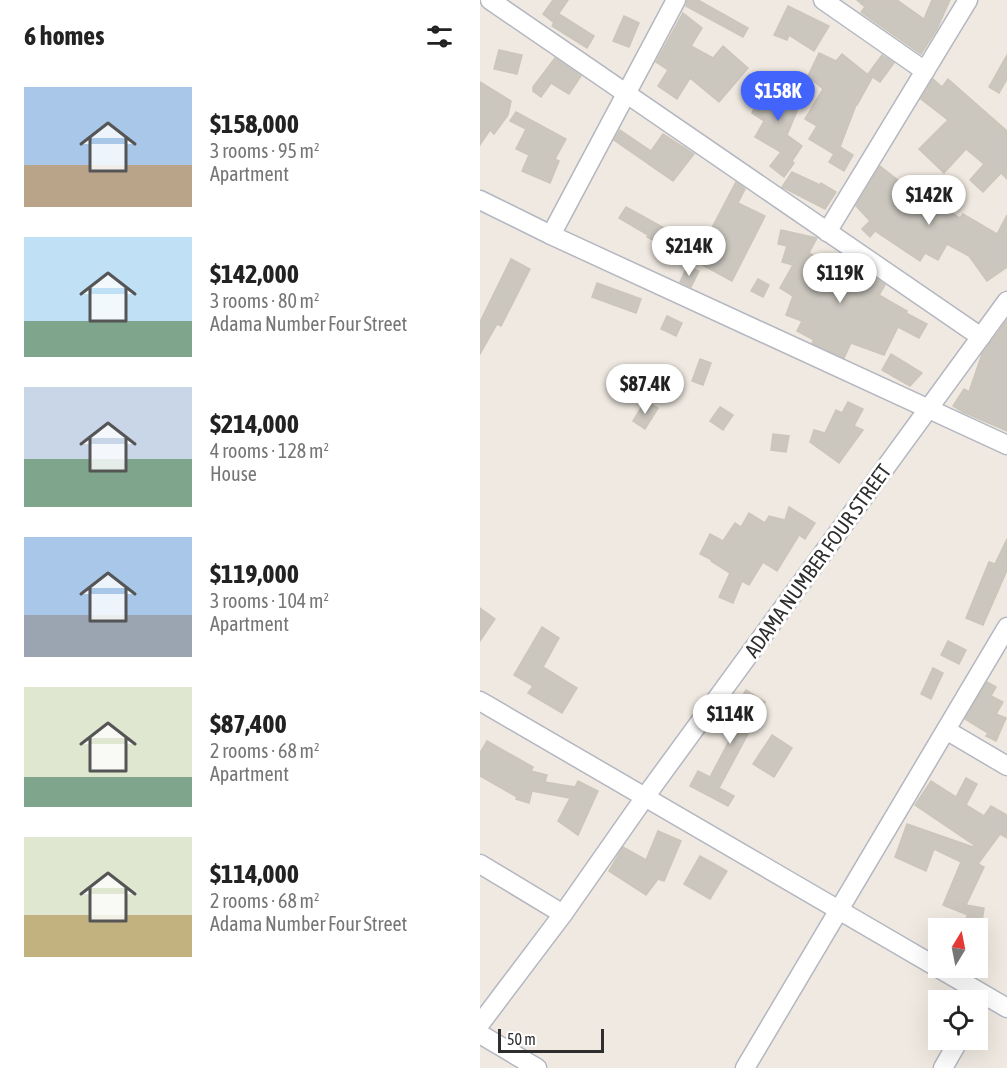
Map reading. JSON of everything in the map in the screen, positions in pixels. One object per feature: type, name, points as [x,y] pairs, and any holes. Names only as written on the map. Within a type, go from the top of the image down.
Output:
[{"type":"street","points":[[490,0],[981,337]]},
{"type":"street","points":[[551,235],[676,0]]},
{"type":"street","points":[[823,0],[925,71]]},
{"type":"street","points":[[827,232],[968,0]]},
{"type":"street","points":[[480,200],[551,235],[1007,445]]},
{"type":"street","name":"ADAMA NUMBER FOUR STREET","points":[[480,1024],[563,914],[645,797],[1007,301]]},
{"type":"street","points":[[746,1068],[1007,627]]},
{"type":"street","points":[[480,701],[839,910],[963,990]]},
{"type":"street","points":[[946,730],[1007,766]]},
{"type":"street","points":[[480,864],[563,914]]},
{"type":"street","points":[[988,1003],[1007,1008]]},
{"type":"street","points":[[480,1034],[537,1068]]},
{"type":"street","points":[[943,1068],[953,1050]]},
{"type":"building","points":[[553,0],[568,0],[553,22],[543,14]]},
{"type":"building","points":[[687,0],[698,0],[748,28],[743,37],[686,6]]},
{"type":"building","points":[[857,0],[897,0],[924,19],[932,0],[950,0],[937,29],[921,54],[861,12],[865,7]]},
{"type":"building","points":[[788,6],[829,26],[814,51],[789,35],[787,40],[774,35]]},
{"type":"building","points":[[683,13],[702,28],[691,46],[713,58],[723,46],[748,68],[719,102],[690,78],[677,99],[658,86],[668,70],[656,62]]},
{"type":"building","points":[[559,14],[594,36],[587,48],[552,26]]},
{"type":"building","points":[[624,16],[639,23],[629,47],[613,41]]},
{"type":"building","points":[[499,50],[522,55],[517,74],[494,69]]},
{"type":"building","points":[[819,53],[836,61],[842,54],[872,78],[856,105],[840,147],[853,155],[844,171],[829,162],[834,154],[809,139],[817,126],[805,119],[823,89],[808,76]]},
{"type":"building","points":[[882,55],[894,63],[880,82],[868,74]]},
{"type":"building","points":[[1007,55],[1007,79],[999,93],[989,87]]},
{"type":"building","points":[[555,58],[581,76],[569,94],[551,83],[541,97],[533,91],[533,87]]},
{"type":"building","points":[[779,73],[797,83],[784,105],[797,111],[787,135],[802,146],[784,177],[770,166],[781,152],[755,137],[764,121],[752,113],[765,86],[770,88]]},
{"type":"building","points":[[933,79],[942,87],[948,79],[1007,131],[1007,179],[1001,173],[983,192],[970,180],[984,164],[966,149],[944,173],[919,149],[948,120],[921,99]]},
{"type":"building","points":[[480,82],[511,101],[508,115],[494,134],[490,130],[480,145]]},
{"type":"building","points":[[516,112],[566,139],[555,159],[559,161],[550,183],[522,171],[529,155],[516,149],[526,129],[510,121]]},
{"type":"building","points":[[620,130],[651,151],[663,134],[694,154],[673,181],[614,140]]},
{"type":"building","points":[[880,166],[903,184],[905,182],[916,189],[915,191],[960,218],[963,214],[997,234],[1007,215],[1007,267],[987,281],[969,256],[947,244],[938,260],[925,253],[920,261],[875,231],[870,237],[862,229],[870,221],[856,206]]},
{"type":"building","points":[[792,172],[820,185],[821,183],[836,192],[825,209],[782,187]]},
{"type":"building","points":[[736,182],[745,189],[738,203],[765,216],[732,281],[693,260]]},
{"type":"building","points":[[626,207],[677,235],[670,249],[619,218]]},
{"type":"building","points":[[781,230],[817,238],[809,253],[833,267],[822,286],[845,292],[859,267],[885,285],[879,295],[927,324],[919,338],[898,327],[884,355],[851,343],[844,358],[812,343],[814,340],[797,331],[802,321],[786,315],[793,296],[780,288],[793,265],[782,262],[787,246],[778,244]]},
{"type":"building","points":[[511,259],[530,269],[501,326],[497,324],[480,354],[480,322]]},
{"type":"building","points":[[687,267],[699,271],[691,287],[680,282]]},
{"type":"building","points":[[758,279],[769,285],[763,297],[751,291]]},
{"type":"building","points":[[597,283],[641,299],[636,313],[592,297]]},
{"type":"building","points":[[667,316],[682,323],[676,336],[661,329]]},
{"type":"building","points":[[1007,320],[1007,431],[953,406],[964,389],[969,392],[982,354]]},
{"type":"building","points":[[891,354],[922,373],[910,386],[882,370]]},
{"type":"building","points":[[700,359],[711,363],[703,385],[692,381]]},
{"type":"building","points":[[645,401],[658,408],[645,429],[633,421]]},
{"type":"building","points":[[848,402],[863,409],[854,426],[863,430],[839,463],[810,442],[814,430],[825,433],[836,410],[842,413]]},
{"type":"building","points":[[720,407],[733,415],[723,430],[710,421]]},
{"type":"building","points":[[773,434],[789,436],[786,452],[771,450]]},
{"type":"building","points":[[789,507],[815,523],[805,539],[799,535],[777,571],[763,562],[749,585],[742,581],[733,603],[719,597],[730,573],[700,554],[710,534],[723,541],[735,523],[741,527],[749,513],[765,523],[769,516],[785,520]]},
{"type":"building","points":[[1007,539],[1007,570],[983,625],[966,618],[989,562],[995,564]]},
{"type":"building","points":[[480,608],[495,619],[480,641]]},
{"type":"building","points":[[542,627],[559,638],[543,667],[577,688],[562,713],[528,693],[533,686],[514,675]]},
{"type":"building","points":[[948,641],[966,650],[959,664],[941,655]]},
{"type":"building","points":[[933,668],[943,673],[931,699],[921,694]]},
{"type":"building","points":[[987,682],[996,687],[991,696],[1003,702],[996,714],[1006,718],[996,741],[986,736],[988,733],[965,719]]},
{"type":"building","points":[[746,690],[765,702],[719,788],[734,796],[728,806],[690,786],[698,771],[710,777],[736,728],[719,719],[730,699],[738,703]]},
{"type":"building","points":[[772,735],[792,748],[774,777],[753,764]]},
{"type":"building","points":[[487,741],[533,767],[531,771],[547,775],[545,782],[575,787],[578,781],[598,791],[578,835],[558,821],[570,798],[532,791],[529,803],[516,799],[517,797],[480,776],[480,753]]},
{"type":"building","points":[[966,778],[977,784],[966,805],[984,816],[991,806],[1007,815],[1007,838],[1000,834],[978,864],[984,867],[966,905],[984,908],[982,918],[966,918],[968,915],[943,905],[961,862],[934,849],[926,871],[895,857],[907,824],[973,847],[974,845],[915,805],[931,781],[956,797]]},
{"type":"building","points":[[658,831],[681,841],[664,881],[658,879],[646,895],[609,871],[623,847],[646,860]]},
{"type":"building","points":[[700,856],[727,871],[710,899],[684,884]]}]
